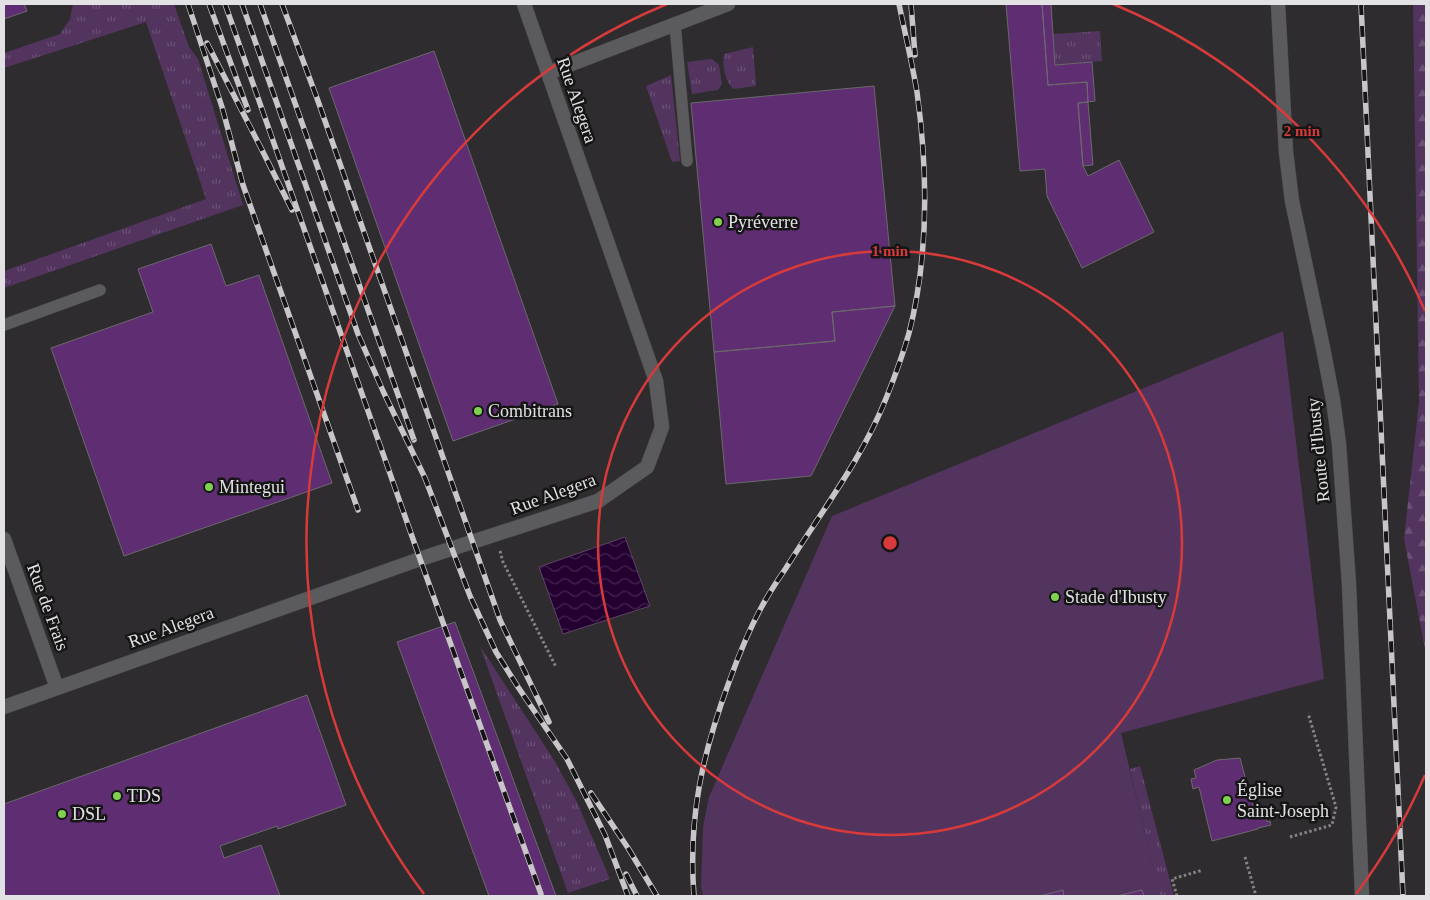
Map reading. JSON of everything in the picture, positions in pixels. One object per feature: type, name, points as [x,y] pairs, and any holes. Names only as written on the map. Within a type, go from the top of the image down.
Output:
[{"type":"street","name":"Rue Alegera","points":[[4,707],[313,596],[598,501],[648,467],[662,427],[656,381],[524,4]]},
{"type":"street","points":[[548,73],[728,4]]},
{"type":"street","name":"Route d'Ibusty","points":[[1278,4],[1286,152],[1292,201],[1323,348],[1339,444],[1349,593],[1362,896]]},
{"type":"street","name":"Rue de Frais","points":[[4,539],[57,688]]},
{"type":"lane","points":[[675,24],[687,161]]},
{"type":"lane","points":[[4,325],[100,290]]},
{"type":"path","points":[[495,534],[503,562],[556,667]]},
{"type":"path","points":[[1290,837],[1332,825],[1336,807],[1308,713]]},
{"type":"path","points":[[1246,857],[1256,896]]},
{"type":"path","points":[[1177,896],[1172,879],[1203,870]]},
{"type":"green space","points":[[73,4],[174,4],[189,47],[198,59],[243,205],[4,288],[4,271],[206,199],[146,22],[4,68],[4,53],[60,34],[70,19]]},
{"type":"green space","points":[[1413,4],[1426,4],[1426,654],[1404,539],[1419,402]]},
{"type":"green space","points":[[1100,31],[1102,61],[1055,65],[1053,34]]},
{"type":"green space","points":[[753,47],[756,86],[733,89],[725,73],[724,54]]},
{"type":"green space","points":[[712,59],[719,65],[722,84],[718,90],[692,94],[687,62]]},
{"type":"green space","points":[[671,75],[680,161],[672,162],[646,86]]},
{"type":"green space","name":"Stade d'Ibusty","points":[[1283,331],[1324,679],[1121,733],[1160,896],[703,896],[701,887],[703,827],[709,797],[832,516]]},
{"type":"green space","points":[[480,646],[554,760],[577,802],[610,879],[568,893]]},
{"type":"green space","points":[[1140,766],[1174,896],[1151,896],[1154,872],[1130,769]]},
{"type":"water","points":[[625,537],[650,606],[563,634],[539,567]]},
{"type":"building","points":[[4,4],[24,4],[27,11],[4,19]]},
{"type":"building","points":[[1006,4],[1042,4],[1048,85],[1087,82],[1088,102],[1078,103],[1083,166],[1088,176],[1119,160],[1154,232],[1082,268],[1047,196],[1045,169],[1020,171]]},
{"type":"building","points":[[1042,4],[1051,4],[1055,65],[1092,62],[1095,101],[1088,102],[1087,82],[1048,85]]},
{"type":"building","points":[[434,51],[558,404],[453,441],[329,88]]},
{"type":"building","points":[[874,86],[895,306],[832,312],[835,341],[714,352],[691,103]]},
{"type":"building","points":[[1088,102],[1093,165],[1083,166],[1078,103]]},
{"type":"building","points":[[211,244],[226,286],[259,275],[332,483],[124,556],[51,348],[153,312],[138,269]]},
{"type":"building","points":[[895,306],[811,476],[726,484],[714,352],[835,341],[832,312]]},
{"type":"building","points":[[455,622],[556,896],[489,896],[397,642]]},
{"type":"building","points":[[307,695],[346,805],[278,829],[277,826],[220,846],[224,858],[261,845],[280,896],[4,896],[4,804]]},
{"type":"building","name":"Église Saint-Joseph","points":[[1240,758],[1255,814],[1264,811],[1267,822],[1270,821],[1271,825],[1212,841],[1199,787],[1193,789],[1191,779],[1196,778],[1194,770],[1217,760]]},
{"type":"building","points":[[1063,890],[1064,896],[1037,896],[1044,895]]},
{"type":"building","points":[[1142,890],[1144,896],[1117,896]]},
{"type":"railway","points":[[188,4],[222,107],[243,185],[358,510]]},
{"type":"railway","points":[[209,4],[248,110]]},
{"type":"railway","points":[[225,4],[420,559],[541,894]]},
{"type":"railway","points":[[242,4],[358,334],[425,478],[470,596],[496,652],[567,759],[605,835],[628,896]]},
{"type":"railway","points":[[260,4],[414,440]]},
{"type":"railway","points":[[282,4],[318,101],[500,620],[549,722]]},
{"type":"railway","points":[[694,896],[693,840],[699,787],[711,735],[736,663],[767,598],[841,484],[866,441],[899,365],[916,304],[923,244],[925,183],[917,92],[899,4]]},
{"type":"railway","points":[[911,4],[915,55]]},
{"type":"railway","points":[[1361,4],[1403,896]]},
{"type":"railway","points":[[207,43],[292,210]]},
{"type":"railway","points":[[591,793],[657,896]]},
{"type":"railway","points":[[626,874],[637,896]]},
{"type":"place","name":"Pyréverre","points":[[718,222]]},
{"type":"place","name":"Combitrans","points":[[478,411]]},
{"type":"place","name":"Mintegui","points":[[209,487]]},
{"type":"place","name":"Stade d'Ibusty","points":[[1055,597]]},
{"type":"place","name":"TDS","points":[[117,796]]},
{"type":"place","name":"Église Saint-Joseph","points":[[1227,800]]},
{"type":"place","name":"DSL","points":[[62,814]]}]
